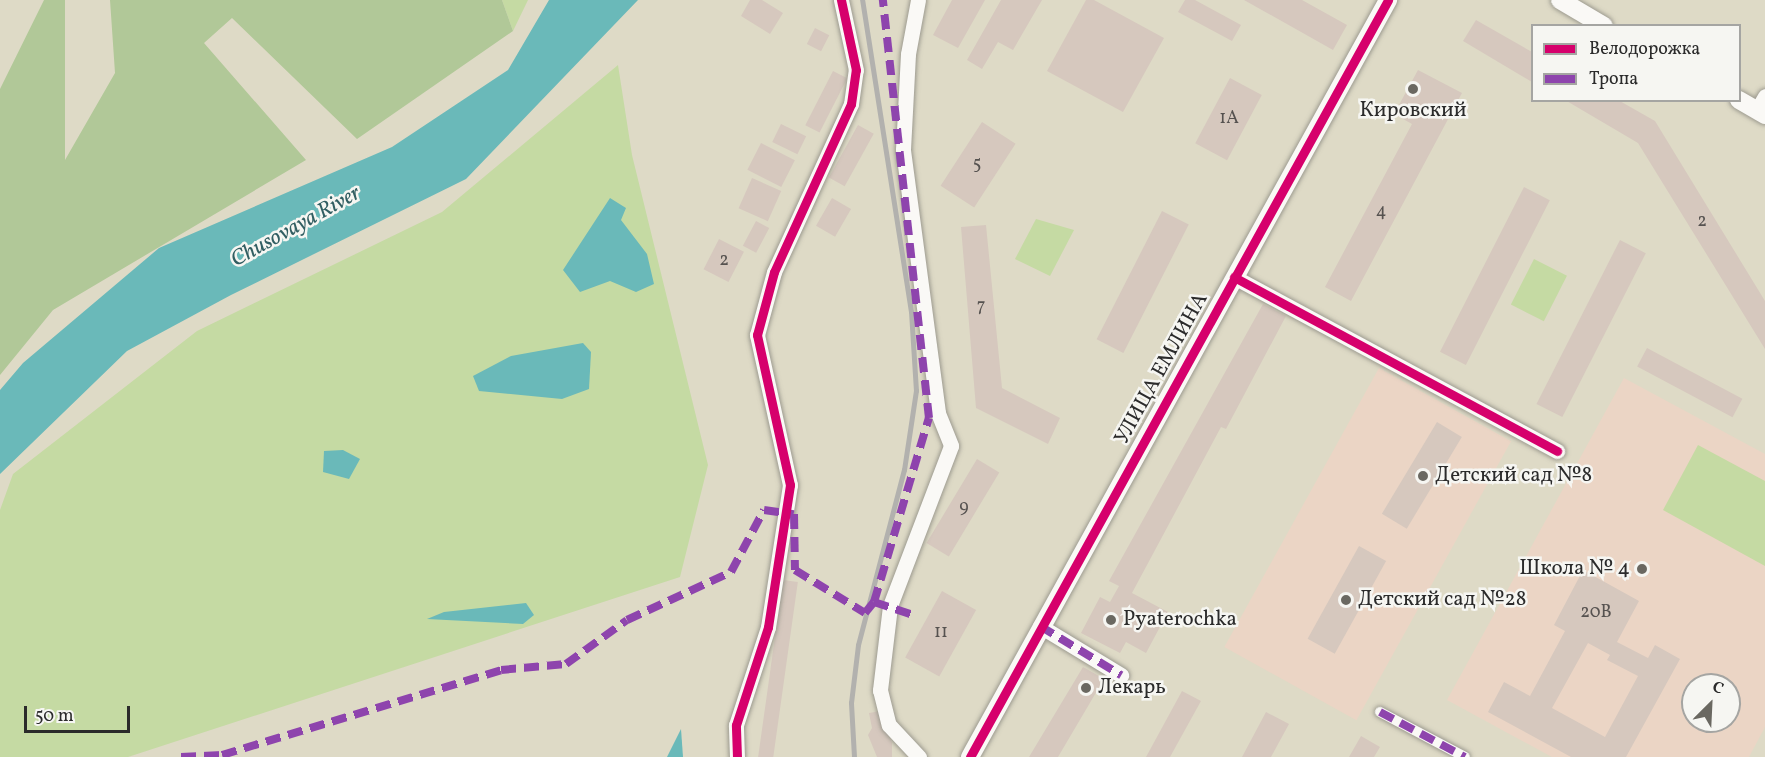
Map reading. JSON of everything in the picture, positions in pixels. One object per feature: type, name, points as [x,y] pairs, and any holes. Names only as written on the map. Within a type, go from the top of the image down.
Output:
[{"type":"street","points":[[736,757],[736,725],[768,627],[790,485],[757,335],[774,272],[850,104],[856,70],[842,0]]},
{"type":"street","points":[[918,0],[908,54],[903,150],[938,413],[951,446],[890,606],[880,690],[889,725],[919,757]]},
{"type":"street","name":"УЛИЦА ЕМЛИНА","points":[[970,757],[1040,626],[1388,0]]},
{"type":"street","points":[[1560,0],[1580,7],[1601,24]]},
{"type":"street","points":[[1741,101],[1762,107]]},
{"type":"street","points":[[1234,277],[1557,451]]},
{"type":"street","points":[[1040,626],[1121,675]]},
{"type":"street","points":[[1380,712],[1465,757]]},
{"type":"shaded area","points":[[1379,368],[1511,441],[1356,720],[1224,647]]},
{"type":"shaded area","name":"Школа № 4","points":[[1624,378],[1765,454],[1765,727],[1749,757],[1552,757],[1447,700]]},
{"type":"green space","points":[[44,0],[65,0],[65,160],[115,73],[110,0],[502,0],[513,31],[357,139],[232,18],[204,43],[306,160],[53,310],[0,375],[0,89]]},
{"type":"green space","points":[[502,0],[528,0],[513,31]]},
{"type":"green space","points":[[618,65],[632,155],[708,465],[680,577],[128,757],[0,757],[0,510],[13,474],[197,331],[442,212]]},
{"type":"green space","points":[[1036,219],[1074,230],[1050,276],[1015,259]]},
{"type":"green space","points":[[1534,259],[1567,276],[1544,321],[1511,304]]},
{"type":"green space","points":[[1698,445],[1765,481],[1765,566],[1663,510]]},
{"type":"water","name":"Chusovaya River","points":[[549,0],[638,0],[466,179],[231,295],[127,351],[0,474],[0,390],[23,363],[159,248],[392,147],[508,70]]},
{"type":"water","points":[[610,198],[626,208],[621,220],[647,254],[654,284],[636,292],[610,281],[580,292],[563,270]]},
{"type":"water","points":[[583,343],[591,352],[589,389],[562,399],[479,391],[473,376],[511,356]]},
{"type":"water","points":[[343,450],[360,459],[349,479],[323,472],[324,451]]},
{"type":"water","points":[[526,603],[534,615],[523,624],[427,619],[444,612]]},
{"type":"water","points":[[681,729],[683,757],[667,757]]},
{"type":"building","points":[[750,0],[762,0],[783,13],[770,34],[741,16]]},
{"type":"building","points":[[952,0],[985,0],[958,48],[933,35]]},
{"type":"building","points":[[1001,0],[1042,0],[1013,50],[998,42],[982,69],[967,60]]},
{"type":"building","points":[[1086,0],[1094,0],[1164,38],[1123,112],[1047,71]]},
{"type":"building","points":[[1185,0],[1195,0],[1241,25],[1232,41],[1178,12]]},
{"type":"building","points":[[1244,0],[1302,0],[1347,25],[1333,50]]},
{"type":"building","points":[[1476,20],[1531,51],[1531,81],[1463,41]]},
{"type":"building","points":[[815,28],[829,35],[821,51],[807,44]]},
{"type":"building","points":[[1418,70],[1462,93],[1351,301],[1325,287],[1412,124],[1394,114]]},
{"type":"building","points":[[833,71],[847,78],[820,133],[805,125]]},
{"type":"building","points":[[1230,78],[1262,95],[1227,160],[1195,143]]},
{"type":"building","points":[[1568,102],[1622,102],[1655,121],[1765,301],[1765,349],[1638,143]]},
{"type":"building","points":[[982,122],[1016,144],[974,208],[941,186]]},
{"type":"building","points":[[781,124],[806,136],[797,154],[772,142]]},
{"type":"building","points":[[858,125],[874,134],[845,186],[829,177]]},
{"type":"building","points":[[761,143],[795,160],[781,187],[747,170]]},
{"type":"building","points":[[752,178],[781,191],[768,221],[739,208]]},
{"type":"building","points":[[1524,187],[1550,200],[1466,365],[1440,352]]},
{"type":"building","points":[[832,198],[851,209],[835,237],[816,226]]},
{"type":"building","points":[[1162,211],[1189,225],[1123,353],[1097,339]]},
{"type":"building","points":[[756,221],[769,228],[756,253],[743,246]]},
{"type":"building","points":[[986,225],[1002,388],[1060,418],[1048,444],[976,408],[961,227]]},
{"type":"building","points":[[719,239],[744,252],[729,282],[704,269]]},
{"type":"building","points":[[1620,240],[1646,253],[1562,417],[1536,404]]},
{"type":"building","points":[[1263,304],[1286,316],[1226,429],[1221,427],[1132,593],[1168,612],[1146,653],[1126,642],[1120,653],[1081,633],[1100,597],[1110,602],[1119,586],[1109,581]]},
{"type":"building","points":[[1647,348],[1742,399],[1732,417],[1637,367]]},
{"type":"building","name":"Детский сад №8","points":[[1437,422],[1462,437],[1407,529],[1382,514]]},
{"type":"building","points":[[977,459],[999,472],[949,556],[927,543]]},
{"type":"building","name":"Детский сад №28","points":[[1359,546],[1386,561],[1335,654],[1308,639]]},
{"type":"building","points":[[1583,570],[1639,601],[1617,642],[1648,658],[1655,645],[1680,659],[1626,757],[1571,757],[1488,712],[1504,682],[1530,696],[1565,631],[1554,625]],"holes":[[[1588,643],[1610,655],[1607,660],[1638,676],[1605,737],[1552,708]]]},
{"type":"building","points":[[783,580],[798,582],[773,757],[758,757]]},
{"type":"building","points":[[942,591],[976,610],[939,676],[905,657]]},
{"type":"building","points":[[1083,667],[1104,679],[1058,757],[1029,757]]},
{"type":"building","points":[[1182,691],[1201,701],[1170,757],[1146,757]]},
{"type":"building","points":[[880,711],[892,743],[892,757],[877,757],[868,735],[872,728],[869,713]]},
{"type":"building","points":[[1266,712],[1289,724],[1271,757],[1242,757]]},
{"type":"building","points":[[1361,736],[1380,747],[1374,757],[1349,757]]},
{"type":"railway","points":[[854,757],[851,703],[858,645],[904,470],[916,391],[911,312],[862,0]]},
{"type":"marked path","points":[[874,602],[929,418],[883,0]]},
{"type":"marked path","points":[[181,757],[222,755],[501,670],[566,664],[627,620],[731,572],[764,510],[794,514],[795,570],[865,613],[874,602],[916,616]]},
{"type":"marked path","points":[[1040,626],[1121,675]]},
{"type":"marked path","points":[[1380,712],[1465,757]]},
{"type":"cycle path","points":[[737,757],[736,725],[768,627],[790,485],[757,335],[774,272],[851,104],[856,70],[841,0]]},
{"type":"cycle path","points":[[970,757],[1388,0]]},
{"type":"cycle path","points":[[1234,277],[1557,451]]},
{"type":"place","name":"Кировский","points":[[1413,89]]},
{"type":"place","name":"Детский сад №8","points":[[1423,476]]},
{"type":"place","name":"Школа № 4","points":[[1642,569]]},
{"type":"place","name":"Детский сад №28","points":[[1346,600]]},
{"type":"place","name":"Pyaterochka","points":[[1111,620]]},
{"type":"place","name":"Лекарь","points":[[1086,688]]}]
